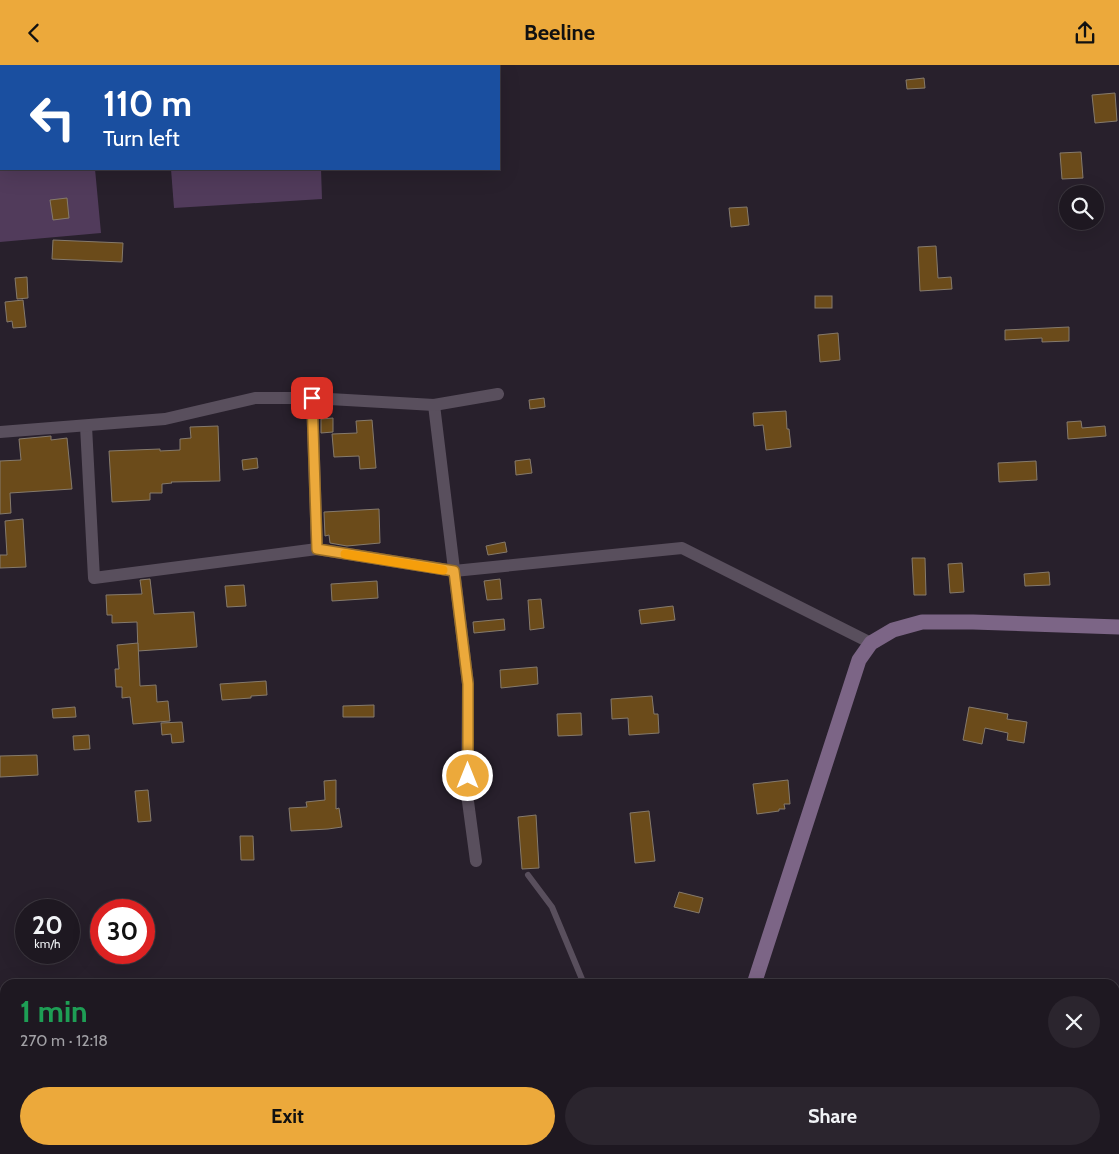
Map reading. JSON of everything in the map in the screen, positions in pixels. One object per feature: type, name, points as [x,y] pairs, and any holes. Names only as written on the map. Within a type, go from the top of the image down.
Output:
[{"type":"street","points":[[0,432],[165,419],[255,398],[312,398],[434,405],[498,394]]},
{"type":"street","points":[[312,398],[317,549]]},
{"type":"street","points":[[434,405],[468,684],[468,794],[476,861]]},
{"type":"street","points":[[86,426],[94,577],[317,549],[454,571],[682,547],[871,643]]},
{"type":"street","points":[[756,979],[859,660],[871,643],[893,630],[922,622],[973,621],[1119,627]]},
{"type":"lane","points":[[528,875],[552,907],[582,979]]},
{"type":"shaded area","points":[[0,170],[95,170],[101,233],[0,242]]},
{"type":"shaded area","points":[[171,170],[321,170],[322,199],[174,208]]},
{"type":"building","points":[[924,78],[925,88],[907,89],[906,80]]},
{"type":"building","points":[[1115,93],[1117,121],[1095,123],[1092,95]]},
{"type":"building","points":[[1081,152],[1083,178],[1062,179],[1060,153]]},
{"type":"building","points":[[67,198],[69,218],[53,220],[50,200]]},
{"type":"building","points":[[747,207],[749,225],[731,227],[729,208]]},
{"type":"building","points":[[53,240],[123,243],[122,262],[52,259]]},
{"type":"building","points":[[936,246],[938,278],[951,277],[952,289],[920,291],[918,247]]},
{"type":"building","points":[[27,277],[28,298],[17,299],[15,278]]},
{"type":"building","points":[[815,296],[832,296],[832,308],[815,308]]},
{"type":"building","points":[[23,300],[26,327],[13,328],[12,321],[7,322],[5,302]]},
{"type":"building","points":[[1069,327],[1069,341],[1042,342],[1042,338],[1005,340],[1005,330]]},
{"type":"building","points":[[838,333],[840,360],[820,362],[818,335]]},
{"type":"building","points":[[544,398],[545,407],[530,409],[529,400]]},
{"type":"building","points":[[786,411],[791,447],[766,450],[763,425],[754,426],[753,413]]},
{"type":"building","points":[[333,418],[333,432],[321,433],[321,419]]},
{"type":"building","points":[[372,420],[376,468],[360,469],[359,456],[334,457],[332,434],[357,433],[356,421]]},
{"type":"building","points":[[1081,421],[1082,428],[1105,426],[1106,436],[1068,439],[1067,422]]},
{"type":"building","points":[[218,426],[220,481],[171,482],[162,484],[162,493],[150,493],[150,500],[112,502],[109,451],[180,450],[180,439],[191,438],[190,427]]},
{"type":"building","points":[[51,436],[51,440],[67,438],[72,489],[10,493],[11,513],[0,514],[0,461],[21,460],[19,439]]},
{"type":"building","points":[[257,458],[258,468],[243,470],[242,460]]},
{"type":"building","points":[[530,459],[532,473],[516,475],[515,461]]},
{"type":"building","points":[[1036,461],[1037,480],[999,482],[998,463]]},
{"type":"building","points":[[379,509],[380,543],[347,546],[330,543],[329,535],[325,536],[324,512]]},
{"type":"building","points":[[23,519],[26,567],[0,568],[0,555],[7,555],[5,521]]},
{"type":"building","points":[[505,542],[507,552],[488,555],[486,546]]},
{"type":"building","points":[[912,558],[925,558],[926,595],[914,595]]},
{"type":"building","points":[[962,563],[964,592],[950,593],[948,564]]},
{"type":"building","points":[[1049,572],[1050,585],[1025,586],[1024,574]]},
{"type":"building","points":[[150,579],[154,614],[194,612],[197,647],[138,651],[137,622],[112,623],[112,615],[107,615],[106,595],[142,594],[140,580]]},
{"type":"building","points":[[500,579],[502,599],[487,600],[484,581]]},
{"type":"building","points":[[377,581],[378,598],[332,601],[331,584]]},
{"type":"building","points":[[244,585],[246,606],[227,607],[225,586]]},
{"type":"building","points":[[541,599],[544,628],[530,630],[528,600]]},
{"type":"building","points":[[673,606],[675,620],[641,624],[639,610]]},
{"type":"building","points":[[504,619],[505,630],[474,633],[473,622]]},
{"type":"building","points":[[138,643],[140,686],[156,685],[157,702],[168,701],[170,721],[133,724],[130,697],[122,698],[122,687],[116,687],[115,669],[119,669],[117,645]]},
{"type":"building","points":[[537,667],[538,684],[501,688],[500,670]]},
{"type":"building","points":[[266,681],[267,695],[222,700],[220,684]]},
{"type":"building","points":[[652,696],[654,714],[658,714],[659,733],[629,735],[628,718],[612,719],[611,699]]},
{"type":"building","points":[[374,705],[374,717],[343,717],[343,706]]},
{"type":"building","points":[[75,707],[76,717],[53,718],[52,709]]},
{"type":"building","points":[[969,707],[1008,714],[1007,719],[1027,722],[1024,743],[1007,740],[1008,733],[985,728],[982,744],[963,740]]},
{"type":"building","points":[[581,713],[582,735],[558,736],[557,714]]},
{"type":"building","points":[[182,722],[184,742],[172,743],[171,734],[162,735],[161,723]]},
{"type":"building","points":[[89,735],[90,749],[74,750],[73,736]]},
{"type":"building","points":[[37,755],[38,775],[0,777],[0,756]]},
{"type":"building","points":[[336,780],[336,809],[339,808],[342,827],[291,831],[289,808],[307,807],[306,802],[325,800],[324,781]]},
{"type":"building","points":[[788,780],[790,804],[784,804],[785,809],[779,809],[779,811],[757,814],[753,784]]},
{"type":"building","points":[[148,790],[151,821],[138,822],[135,791]]},
{"type":"building","points":[[649,811],[655,861],[635,863],[630,813]]},
{"type":"building","points":[[536,815],[539,868],[522,869],[518,817]]},
{"type":"building","points":[[240,836],[253,836],[254,860],[241,860]]},
{"type":"building","points":[[679,892],[703,898],[699,913],[674,907]]},
{"type":"slow traffic","points":[[345,554],[443,570]]},
{"type":"route","points":[[312,398],[317,549],[454,571],[468,684],[468,776]]}]
